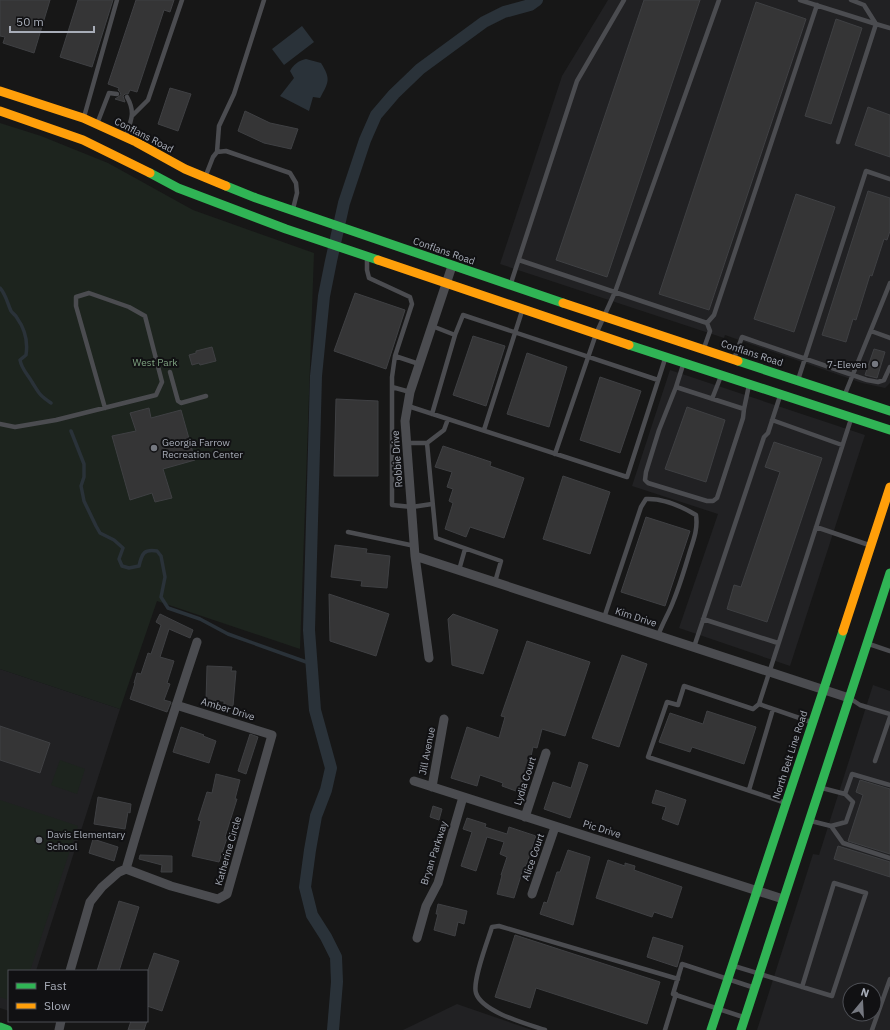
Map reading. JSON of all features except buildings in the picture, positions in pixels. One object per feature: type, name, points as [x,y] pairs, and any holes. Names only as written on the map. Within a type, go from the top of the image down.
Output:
[{"type":"main road","name":"Conflans Road","points":[[0,91],[83,118],[125,136],[185,169],[256,198],[452,266],[890,411]]},
{"type":"main road","points":[[0,111],[83,140],[199,197],[302,234],[446,284],[890,430]]},
{"type":"main road","points":[[199,197],[206,178]]},
{"type":"main road","points":[[725,376],[734,359]]},
{"type":"main road","name":"North Belt Line Road","points":[[711,1030],[890,487]]},
{"type":"main road","points":[[741,1030],[890,575]]},
{"type":"main road","points":[[0,1027],[8,1030]]},
{"type":"street","name":"Robbie Drive","points":[[429,658],[415,556],[405,421],[410,392],[452,266]]},
{"type":"street","name":"Kim Drive","points":[[415,556],[849,698]]},
{"type":"street","points":[[70,970],[90,902],[102,887],[119,872],[126,869],[142,813],[197,642]]},
{"type":"street","name":"Amber Drive","points":[[176,705],[272,735]]},
{"type":"street","name":"Jill Avenue","points":[[432,787],[444,719]]},
{"type":"street","name":"Katherine Circle","points":[[126,869],[171,886],[218,899],[227,894],[272,735]]},
{"type":"street","name":"Lydia Court","points":[[525,816],[546,753]]},
{"type":"street","name":"Pic Drive","points":[[414,781],[783,899]]},
{"type":"street","name":"Bryan Parkway","points":[[417,938],[426,906],[438,882],[463,797]]},
{"type":"street","name":"Alice Court","points":[[532,894],[555,827]]},
{"type":"lane","points":[[83,118],[117,0]]},
{"type":"lane","points":[[125,136],[133,115],[148,100],[182,0]]},
{"type":"lane","points":[[206,178],[213,157],[217,152],[219,126],[234,94],[264,0]]},
{"type":"lane","points":[[511,285],[577,81],[624,0]]},
{"type":"lane","points":[[556,454],[596,334],[615,292],[719,0]]},
{"type":"lane","points":[[800,0],[890,28]]},
{"type":"lane","points":[[852,0],[864,6],[876,24]]},
{"type":"lane","points":[[707,323],[714,315],[817,5]]},
{"type":"lane","points":[[838,142],[876,24]]},
{"type":"lane","points":[[97,124],[109,93],[117,94]]},
{"type":"lane","points":[[127,97],[131,105],[133,115]]},
{"type":"lane","points":[[217,152],[226,151],[290,173],[296,183],[297,193],[292,210]]},
{"type":"lane","points":[[798,380],[866,171],[890,179]]},
{"type":"lane","points":[[363,255],[369,278],[410,297],[412,304],[395,356],[392,377],[392,505],[412,507],[432,504]]},
{"type":"lane","points":[[519,260],[707,323]]},
{"type":"lane","points":[[845,396],[890,283]]},
{"type":"lane","points":[[0,424],[15,427],[56,420],[105,408],[156,395],[162,382],[144,316],[129,307],[89,293],[76,297],[76,306],[105,408]]},
{"type":"lane","points":[[484,430],[523,309]]},
{"type":"lane","points":[[432,414],[455,335],[463,315],[658,380]]},
{"type":"lane","points":[[704,349],[710,331],[707,323]]},
{"type":"lane","points":[[432,326],[455,335]]},
{"type":"lane","points":[[871,331],[890,338]]},
{"type":"lane","points":[[734,359],[742,337],[867,380],[878,382],[884,380],[890,367]]},
{"type":"lane","points":[[395,356],[420,364]]},
{"type":"lane","points":[[408,406],[627,477],[666,357]]},
{"type":"lane","points":[[684,363],[659,430],[646,472],[645,480],[648,483],[707,501],[713,501],[717,498],[743,418],[749,384]]},
{"type":"lane","points":[[170,372],[178,401],[181,403],[206,396]]},
{"type":"lane","points":[[712,399],[725,376]]},
{"type":"lane","points":[[676,387],[744,409]]},
{"type":"lane","points":[[392,388],[410,392]]},
{"type":"lane","points":[[694,647],[764,437],[768,433],[781,394]]},
{"type":"lane","points":[[786,803],[648,757],[667,702],[678,705],[684,686],[753,709],[759,704],[851,418]]},
{"type":"lane","points":[[407,443],[426,443],[444,430],[448,419]]},
{"type":"lane","points":[[772,420],[842,445]]},
{"type":"lane","points":[[426,443],[436,538],[501,561],[495,582]]},
{"type":"lane","points":[[604,618],[641,507],[646,499],[657,498],[687,509],[696,515],[697,521],[695,535],[685,568],[673,603],[658,636]]},
{"type":"lane","points":[[816,527],[871,546]]},
{"type":"lane","points":[[348,532],[415,546]]},
{"type":"lane","points":[[459,570],[465,549]]},
{"type":"lane","points":[[703,619],[778,643]]},
{"type":"lane","points":[[867,644],[890,651]]},
{"type":"lane","points":[[849,698],[860,705],[890,716],[876,761]]},
{"type":"lane","points":[[759,704],[813,722]]},
{"type":"lane","points":[[749,790],[773,709]]},
{"type":"lane","points":[[845,794],[852,774],[890,785]]},
{"type":"lane","points":[[809,821],[831,826],[846,822],[853,802],[845,794],[820,788]]},
{"type":"lane","points":[[831,826],[843,843],[890,858]]},
{"type":"lane","points":[[733,966],[832,996],[866,893],[834,883],[802,986]]},
{"type":"lane","points":[[544,1030],[508,1018],[484,1004],[476,993],[475,983],[492,927],[499,926],[678,979]]},
{"type":"lane","points":[[745,1018],[673,994],[682,964],[754,988]]},
{"type":"lane","points":[[872,1030],[890,979]]},
{"type":"lane","points":[[665,1030],[676,994]]},
{"type":"shaded area","points":[[608,0],[890,0],[890,383],[885,388],[862,383],[725,335],[724,338],[500,264],[562,76]]},
{"type":"shaded area","points":[[302,26],[314,42],[284,65],[272,49]]},
{"type":"shaded area","points":[[306,59],[321,63],[328,80],[320,98],[313,97],[309,111],[280,96],[294,78],[290,71],[296,63]]},
{"type":"shaded area","points":[[670,370],[865,435],[790,666],[679,628],[718,514],[632,486]]},
{"type":"shaded area","name":"Davis Elementary School","points":[[0,669],[120,709],[36,970],[8,970],[8,1011],[0,1008]]},
{"type":"shaded area","points":[[873,685],[890,691],[890,1030],[757,1030],[813,854],[819,855]]},
{"type":"shaded area","points":[[457,1004],[532,1030],[403,1030]]},
{"type":"green space","name":"West Park","points":[[0,123],[41,136],[108,163],[193,210],[314,253],[300,649],[157,601],[120,709],[0,669]]},
{"type":"green space","points":[[60,760],[85,769],[77,794],[51,785]]},
{"type":"green space","points":[[0,800],[78,826],[30,970],[8,970],[8,1000],[0,997]]},
{"type":"waterway","points":[[333,1030],[337,982],[336,957],[326,937],[312,915],[305,887],[316,816],[326,790],[331,768],[315,710],[309,630],[316,376],[324,296],[344,203],[365,140],[376,115],[394,94],[420,69],[484,22],[504,12],[530,5],[537,0]]},
{"type":"waterway","points":[[0,288],[11,311],[20,322],[25,336],[27,350],[26,355],[20,360],[22,366],[40,394],[51,403]]},
{"type":"waterway","points":[[71,431],[84,464],[84,477],[81,486],[84,501],[100,533],[114,540],[123,548],[119,559],[122,566],[129,568],[139,566],[141,558],[146,551],[157,551],[161,556],[165,577],[161,597],[168,608],[200,619],[228,634],[312,664]]},
{"type":"traffic: fast","points":[[150,173],[178,188],[286,229],[378,260]]},
{"type":"traffic: fast","points":[[226,186],[256,198],[563,303]]},
{"type":"traffic: fast","points":[[629,345],[890,430]]},
{"type":"traffic: fast","points":[[738,361],[890,411]]},
{"type":"traffic: fast","points":[[741,1030],[890,573]]},
{"type":"traffic: fast","points":[[711,1030],[843,631]]},
{"type":"traffic: fast","points":[[0,1027],[8,1030]]},
{"type":"traffic: slow","points":[[0,91],[83,118],[136,142],[185,169],[226,186]]},
{"type":"traffic: slow","points":[[0,111],[83,140],[150,173]]},
{"type":"traffic: slow","points":[[378,260],[629,345]]},
{"type":"traffic: slow","points":[[563,303],[738,361]]},
{"type":"traffic: slow","points":[[843,631],[890,487]]},
{"type":"place","name":"7-Eleven","points":[[875,364]]},
{"type":"place","name":"Georgia Farrow Recreation Center","points":[[154,448]]},
{"type":"place","name":"Davis Elementary School","points":[[39,840]]}]
